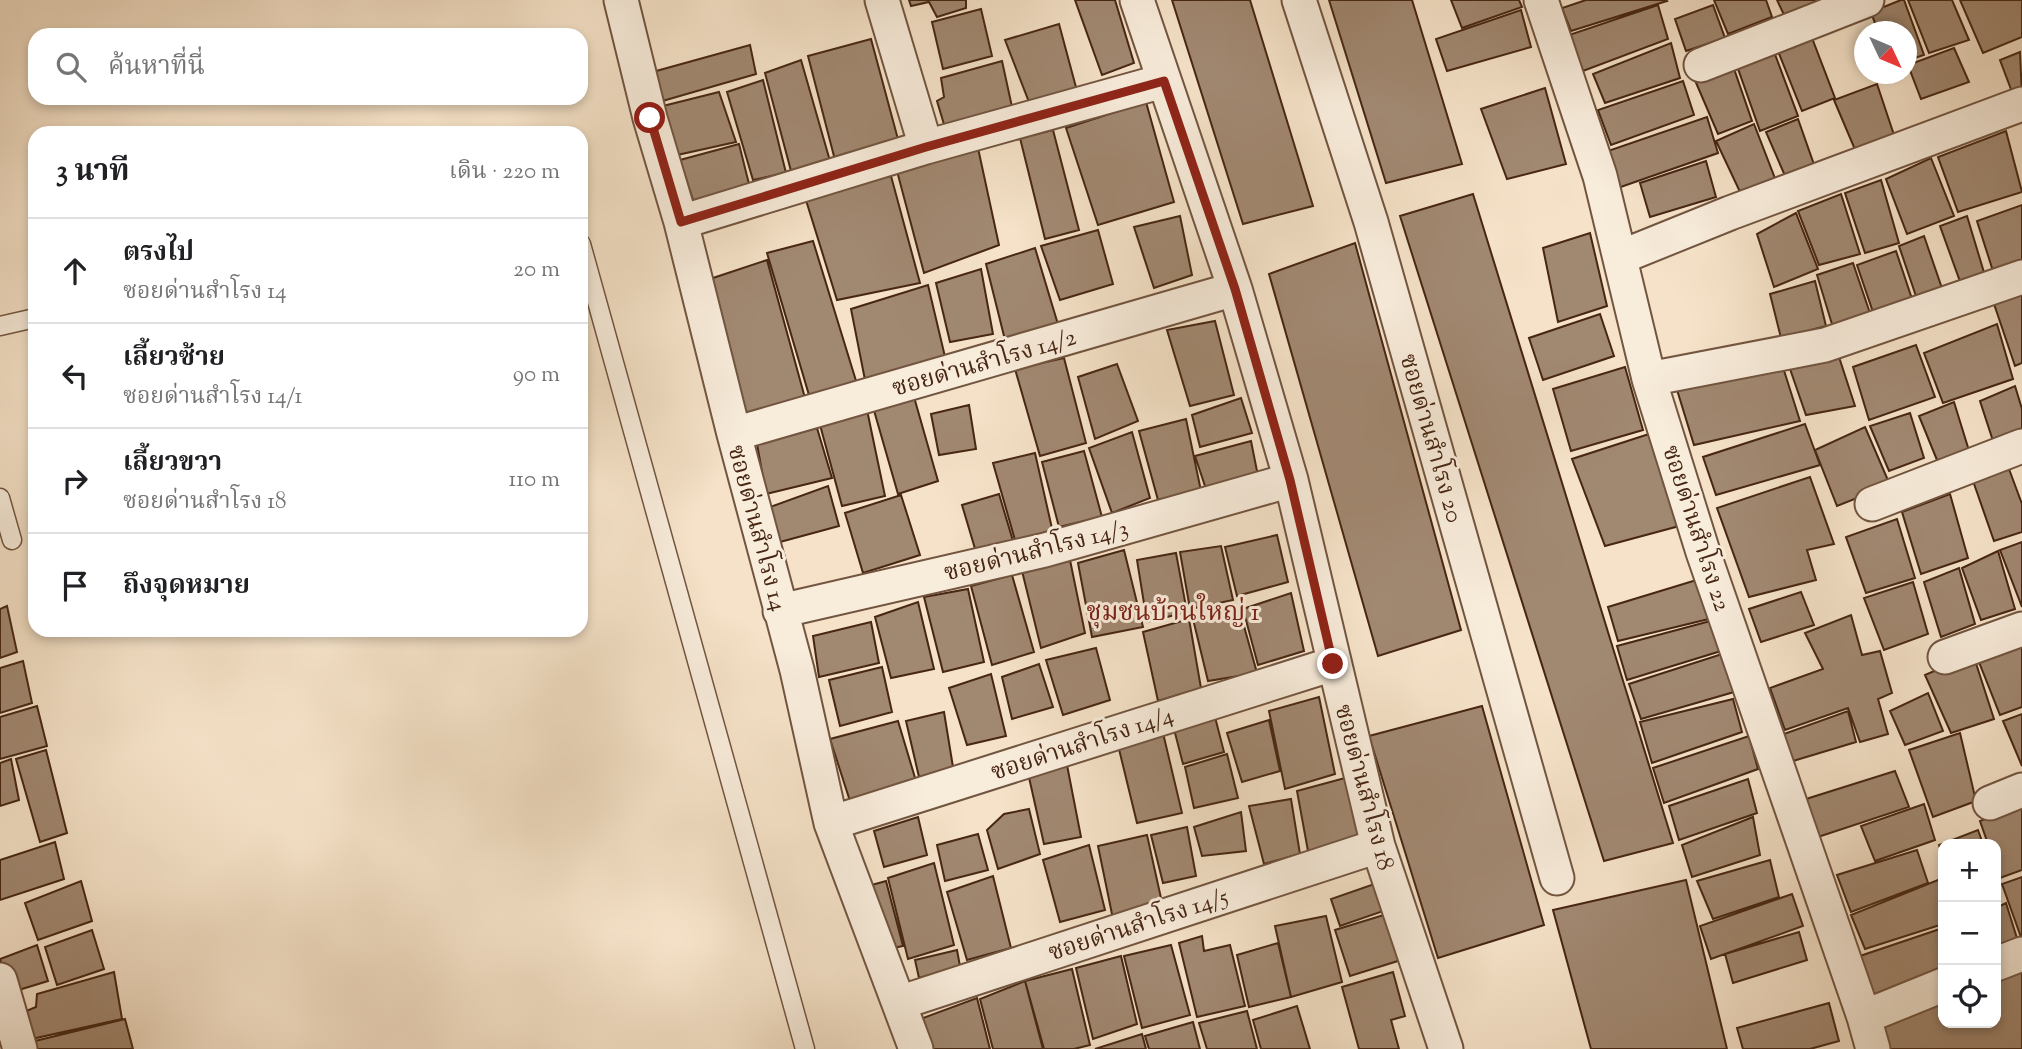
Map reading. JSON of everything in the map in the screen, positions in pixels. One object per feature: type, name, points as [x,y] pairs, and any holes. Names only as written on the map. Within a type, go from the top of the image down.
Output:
[{"type":"street","name":"ซอยด่านสำโรง 14","points":[[621,0],[797,670],[831,823],[916,1049]]},
{"type":"street","points":[[882,0],[926,147]]},
{"type":"street","name":"ซอยด่านสำโรง 18","points":[[1137,0],[1235,289],[1290,480],[1378,846],[1445,1049]]},
{"type":"street","name":"ซอยด่านสำโรง 20","points":[[1299,0],[1371,222],[1557,878]]},
{"type":"street","name":"ซอยด่านสำโรง 22","points":[[1541,0],[1600,176],[1649,379],[1703,552],[1873,1049]]},
{"type":"street","points":[[1702,65],[1867,0]]},
{"type":"street","points":[[681,222],[926,147],[1164,81]]},
{"type":"street","points":[[1621,257],[2022,104]]},
{"type":"street","points":[[1649,379],[1825,345],[2022,277]]},
{"type":"street","name":"ซอยด่านสำโรง 14/2","points":[[734,434],[1235,289]]},
{"type":"street","points":[[1872,504],[2022,446]]},
{"type":"street","name":"ซอยด่านสำโรง 14/3","points":[[780,611],[1045,550],[1290,480]]},
{"type":"street","points":[[1945,657],[2022,629]]},
{"type":"street","name":"ซอยด่านสำโรง 14/4","points":[[831,823],[1333,664]]},
{"type":"street","points":[[1990,803],[2022,790]]},
{"type":"street","name":"ซอยด่านสำโรง 14/5","points":[[899,1003],[1378,846]]},
{"type":"street","points":[[2001,962],[2022,954]]},
{"type":"street","points":[[0,980],[20,1049]]},
{"type":"street","points":[[1864,1017],[1938,987]]},
{"type":"lane","points":[[588,269],[805,1049]]},
{"type":"lane","points":[[0,326],[28,320]]},
{"type":"lane","points":[[0,498],[12,540]]},
{"type":"building","points":[[909,0],[966,0],[966,8],[937,17],[929,2],[911,6]]},
{"type":"building","points":[[1075,0],[1115,0],[1134,63],[1102,75]]},
{"type":"building","points":[[1172,0],[1250,0],[1313,206],[1243,224]]},
{"type":"building","points":[[1329,0],[1412,0],[1462,164],[1386,183]]},
{"type":"building","points":[[1451,0],[1519,0],[1522,7],[1462,28]]},
{"type":"building","points":[[1586,0],[1667,1],[1571,31],[1562,8]]},
{"type":"building","points":[[1714,0],[1766,0],[1772,17],[1728,34]]},
{"type":"building","points":[[1777,0],[1821,0],[1822,5],[1786,19]]},
{"type":"building","points":[[1904,0],[1912,21],[1874,21],[1871,12]]},
{"type":"building","points":[[1908,0],[1952,0],[1969,40],[1929,53]]},
{"type":"building","points":[[1960,0],[2022,0],[2022,37],[1983,53]]},
{"type":"building","points":[[1658,5],[1668,39],[1583,71],[1569,35]]},
{"type":"building","points":[[1713,5],[1725,38],[1686,51],[1675,19]]},
{"type":"building","points":[[981,9],[992,56],[943,69],[932,22]]},
{"type":"building","points":[[1521,10],[1531,47],[1447,71],[1436,39]]},
{"type":"building","points":[[1059,24],[1077,91],[1029,102],[1005,40]]},
{"type":"building","points":[[1917,36],[1924,55],[1917,57]]},
{"type":"building","points":[[1812,38],[1835,98],[1802,111],[1778,51]]},
{"type":"building","points":[[871,39],[899,143],[835,160],[808,56]]},
{"type":"building","points":[[1671,43],[1680,78],[1605,103],[1593,74]]},
{"type":"building","points":[[750,45],[756,74],[659,102],[649,73]]},
{"type":"building","points":[[1954,48],[1969,82],[1921,99],[1915,84],[1917,62]]},
{"type":"building","points":[[1773,49],[1798,116],[1760,131],[1736,63]]},
{"type":"building","points":[[2020,52],[2022,97],[2015,100],[2000,60]]},
{"type":"building","points":[[801,60],[830,161],[791,171],[765,73]]},
{"type":"building","points":[[1002,61],[1014,116],[946,131],[937,101],[944,97],[941,78]]},
{"type":"building","points":[[1732,63],[1752,121],[1718,134],[1694,78]]},
{"type":"building","points":[[763,80],[786,173],[753,180],[727,92]]},
{"type":"building","points":[[1683,81],[1694,115],[1611,145],[1598,110]]},
{"type":"building","points":[[1877,84],[1897,144],[1859,159],[1834,100]]},
{"type":"building","points":[[1545,88],[1566,164],[1507,179],[1481,109]]},
{"type":"building","points":[[719,92],[736,142],[677,155],[659,107]]},
{"type":"building","points":[[1146,102],[1174,202],[1098,225],[1066,128]]},
{"type":"building","points":[[1707,117],[1718,153],[1615,189],[1602,153]]},
{"type":"building","points":[[1798,119],[1817,173],[1789,185],[1766,132]]},
{"type":"building","points":[[1754,124],[1776,181],[1741,194],[1716,141]]},
{"type":"building","points":[[1053,130],[1079,230],[1045,239],[1020,138]]},
{"type":"building","points":[[2006,131],[2022,192],[1958,212],[1938,157]]},
{"type":"building","points":[[739,144],[750,188],[694,203],[680,160]]},
{"type":"building","points":[[978,148],[999,245],[924,273],[897,171]]},
{"type":"building","points":[[1931,158],[1954,216],[1907,234],[1886,179]]},
{"type":"building","points":[[1706,161],[1716,197],[1650,217],[1640,183]]},
{"type":"building","points":[[891,176],[920,283],[837,300],[805,197]]},
{"type":"building","points":[[1881,180],[1899,243],[1865,253],[1845,193]]},
{"type":"building","points":[[1473,194],[1673,843],[1604,861],[1400,216]]},
{"type":"building","points":[[1841,194],[1860,254],[1819,265],[1798,211]]},
{"type":"building","points":[[2022,205],[2022,262],[1993,271],[1977,221]]},
{"type":"building","points":[[1796,213],[1818,269],[1774,287],[1757,234]]},
{"type":"building","points":[[1180,216],[1192,275],[1154,288],[1134,227]]},
{"type":"building","points":[[1967,216],[1986,279],[1962,287],[1940,226]]},
{"type":"building","points":[[1098,230],[1113,284],[1060,300],[1041,246]]},
{"type":"building","points":[[1590,233],[1607,306],[1558,322],[1543,248]]},
{"type":"building","points":[[1924,236],[1944,294],[1918,302],[1899,246]]},
{"type":"building","points":[[813,241],[857,384],[809,395],[767,253]]},
{"type":"building","points":[[1355,243],[1461,630],[1378,656],[1269,274]]},
{"type":"building","points":[[1035,248],[1060,331],[1006,344],[986,264]]},
{"type":"building","points":[[1896,251],[1913,302],[1875,318],[1857,265]]},
{"type":"building","points":[[767,260],[805,398],[741,416],[710,279]]},
{"type":"building","points":[[1853,263],[1873,322],[1835,334],[1817,275]]},
{"type":"building","points":[[981,269],[993,334],[950,342],[936,283]]},
{"type":"building","points":[[1815,281],[1826,326],[1781,338],[1770,294]]},
{"type":"building","points":[[928,285],[946,361],[865,380],[851,309]]},
{"type":"building","points":[[2022,293],[2022,363],[2015,366],[1993,301]]},
{"type":"building","points":[[1600,314],[1614,356],[1543,380],[1529,338]]},
{"type":"building","points":[[1215,321],[1234,395],[1190,406],[1167,330]]},
{"type":"building","points":[[1997,324],[2013,379],[1943,403],[1924,353]]},
{"type":"building","points":[[1916,345],[1935,397],[1869,420],[1853,367]]},
{"type":"building","points":[[1839,357],[1855,406],[1806,415],[1789,366]]},
{"type":"building","points":[[1064,358],[1086,443],[1040,456],[1015,369]]},
{"type":"building","points":[[1781,361],[1800,421],[1694,445],[1674,380]]},
{"type":"building","points":[[1117,364],[1138,421],[1095,439],[1078,377]]},
{"type":"building","points":[[1625,367],[1643,430],[1571,451],[1553,389]]},
{"type":"building","points":[[2015,386],[2022,409],[2022,438],[1995,447],[1980,401]]},
{"type":"building","points":[[914,397],[938,481],[898,494],[873,407]]},
{"type":"building","points":[[1241,398],[1252,433],[1200,447],[1192,415]]},
{"type":"building","points":[[1954,402],[1970,454],[1939,465],[1919,416]]},
{"type":"building","points":[[969,405],[976,449],[939,455],[931,414]]},
{"type":"building","points":[[867,410],[885,496],[842,506],[820,425]]},
{"type":"building","points":[[1910,413],[1924,458],[1889,471],[1870,426]]},
{"type":"building","points":[[1186,419],[1201,491],[1158,500],[1139,431]]},
{"type":"building","points":[[1805,424],[1820,465],[1716,495],[1703,457]]},
{"type":"building","points":[[1865,427],[1890,485],[1837,506],[1815,450]]},
{"type":"building","points":[[817,428],[832,478],[766,494],[757,444]]},
{"type":"building","points":[[1132,432],[1150,498],[1112,513],[1089,448]]},
{"type":"building","points":[[1652,433],[1683,525],[1605,546],[1572,459]]},
{"type":"building","points":[[1251,441],[1258,476],[1207,492],[1195,456]]},
{"type":"building","points":[[1084,451],[1102,517],[1059,527],[1042,462]]},
{"type":"building","points":[[1035,453],[1053,533],[1015,540],[993,463]]},
{"type":"building","points":[[2009,469],[2022,504],[2022,532],[1994,541],[1973,481]]},
{"type":"building","points":[[1810,477],[1834,544],[1807,550],[1816,580],[1749,597],[1717,508]]},
{"type":"building","points":[[828,486],[839,526],[780,542],[770,507]]},
{"type":"building","points":[[999,494],[1013,541],[976,552],[962,505]]},
{"type":"building","points":[[1950,494],[1968,558],[1921,574],[1902,512]]},
{"type":"building","points":[[901,495],[920,555],[863,573],[845,513]]},
{"type":"building","points":[[1897,519],[1915,578],[1866,593],[1846,537]]},
{"type":"building","points":[[1277,535],[1288,582],[1237,596],[1225,547]]},
{"type":"building","points":[[2022,542],[2022,607],[2000,550]]},
{"type":"building","points":[[1221,546],[1233,600],[1190,609],[1180,552]]},
{"type":"building","points":[[1124,550],[1143,627],[1092,637],[1078,563]]},
{"type":"building","points":[[1998,551],[2015,609],[1981,620],[1962,568]]},
{"type":"building","points":[[1176,553],[1187,612],[1147,622],[1137,560]]},
{"type":"building","points":[[1070,560],[1085,633],[1041,648],[1022,571]]},
{"type":"building","points":[[1959,568],[1975,624],[1941,637],[1924,582]]},
{"type":"building","points":[[1012,575],[1034,652],[992,665],[971,586]]},
{"type":"building","points":[[1703,578],[1713,618],[1618,641],[1608,607]]},
{"type":"building","points":[[1913,582],[1928,634],[1884,650],[1864,598]]},
{"type":"building","points":[[968,589],[984,662],[943,672],[924,597]]},
{"type":"building","points":[[1801,592],[1814,625],[1761,642],[1749,609]]},
{"type":"building","points":[[1291,593],[1304,651],[1258,665],[1243,609]]},
{"type":"building","points":[[918,602],[934,669],[891,678],[875,617]]},
{"type":"building","points":[[7,606],[17,652],[0,658],[0,609]]},
{"type":"building","points":[[1239,608],[1257,673],[1208,681],[1193,619]]},
{"type":"building","points":[[1851,615],[1862,655],[1880,651],[1892,693],[1878,699],[1888,734],[1860,742],[1848,708],[1785,730],[1770,688],[1823,669],[1805,633]]},
{"type":"building","points":[[1189,619],[1201,688],[1158,701],[1143,632]]},
{"type":"building","points":[[1714,620],[1721,651],[1627,680],[1617,646]]},
{"type":"building","points":[[871,622],[879,663],[819,677],[813,636]]},
{"type":"building","points":[[2022,642],[2022,707],[2000,715],[1977,657]]},
{"type":"building","points":[[1096,648],[1110,700],[1063,715],[1046,660]]},
{"type":"building","points":[[1722,654],[1734,692],[1641,719],[1629,684]]},
{"type":"building","points":[[1973,654],[1994,719],[1951,733],[1925,675]]},
{"type":"building","points":[[23,661],[32,703],[0,713],[0,668]]},
{"type":"building","points":[[1039,664],[1053,707],[1012,719],[1002,677]]},
{"type":"building","points":[[882,667],[892,712],[840,726],[829,680]]},
{"type":"building","points":[[991,674],[1006,736],[967,745],[949,688]]},
{"type":"building","points":[[1928,693],[1943,731],[1905,745],[1890,711]]},
{"type":"building","points":[[1319,697],[1335,774],[1285,789],[1269,711]]},
{"type":"building","points":[[1733,699],[1742,732],[1652,763],[1640,722]]},
{"type":"building","points":[[37,706],[47,746],[0,759],[0,717]]},
{"type":"building","points":[[1482,706],[1544,925],[1438,958],[1369,736]]},
{"type":"building","points":[[1848,711],[1856,742],[1793,761],[1781,735]]},
{"type":"building","points":[[944,712],[953,767],[919,777],[906,721]]},
{"type":"building","points":[[2022,714],[2022,766],[2003,721]]},
{"type":"building","points":[[1215,717],[1224,752],[1183,764],[1174,729]]},
{"type":"building","points":[[1269,720],[1280,771],[1242,782],[1227,733]]},
{"type":"building","points":[[898,721],[916,781],[850,801],[830,739]]},
{"type":"building","points":[[1163,733],[1182,813],[1137,823],[1118,745]]},
{"type":"building","points":[[1960,733],[1976,801],[1933,817],[1909,750]]},
{"type":"building","points":[[1749,736],[1758,769],[1664,803],[1653,768]]},
{"type":"building","points":[[46,750],[67,833],[40,842],[16,759]]},
{"type":"building","points":[[1227,754],[1238,798],[1194,808],[1185,767]]},
{"type":"building","points":[[11,759],[19,800],[0,806],[0,763]]},
{"type":"building","points":[[1067,765],[1081,837],[1044,844],[1028,773]]},
{"type":"building","points":[[1895,771],[1909,807],[1818,837],[1803,800]]},
{"type":"building","points":[[1345,778],[1359,839],[1308,851],[1297,791]]},
{"type":"building","points":[[1748,779],[1757,813],[1679,840],[1669,806]]},
{"type":"building","points":[[1291,799],[1300,854],[1264,864],[1249,806]]},
{"type":"building","points":[[1924,804],[1935,840],[1875,861],[1861,826]]},
{"type":"building","points":[[2022,804],[2022,870],[2001,878],[2001,839],[1986,839],[1980,821]]},
{"type":"building","points":[[1029,809],[1040,854],[998,869],[987,830],[1004,814]]},
{"type":"building","points":[[1241,812],[1246,851],[1202,856],[1194,827]]},
{"type":"building","points":[[918,817],[927,855],[884,867],[874,831]]},
{"type":"building","points":[[1753,817],[1760,855],[1692,877],[1682,845]]},
{"type":"building","points":[[1187,827],[1196,876],[1163,883],[1151,835]]},
{"type":"building","points":[[1978,830],[1981,839],[1955,839]]},
{"type":"building","points":[[978,834],[988,870],[945,881],[937,845]]},
{"type":"building","points":[[1147,835],[1163,907],[1113,919],[1098,846]]},
{"type":"building","points":[[55,842],[64,879],[0,900],[0,860]]},
{"type":"building","points":[[1089,845],[1105,910],[1060,922],[1043,860]]},
{"type":"building","points":[[1917,850],[1928,883],[1851,912],[1837,875]]},
{"type":"building","points":[[1770,860],[1779,897],[1713,919],[1697,881]]},
{"type":"building","points":[[934,863],[954,945],[908,959],[888,878]]},
{"type":"building","points":[[993,876],[1011,948],[967,960],[947,892]]},
{"type":"building","points":[[2022,877],[2022,940],[2002,884]]},
{"type":"building","points":[[1686,880],[1727,1049],[1591,1049],[1553,910]]},
{"type":"building","points":[[1938,880],[1938,926],[1865,949],[1851,915]]},
{"type":"building","points":[[81,881],[92,921],[38,940],[25,903]]},
{"type":"building","points":[[886,881],[903,946],[884,950],[861,888]]},
{"type":"building","points":[[1383,881],[1392,908],[1340,926],[1331,899]]},
{"type":"building","points":[[1792,894],[1803,926],[1711,959],[1700,926]]},
{"type":"building","points":[[2006,903],[2020,948],[2001,956],[2001,906]]},
{"type":"building","points":[[1387,914],[1401,960],[1350,976],[1335,930]]},
{"type":"building","points":[[1326,916],[1342,982],[1291,997],[1275,926]]},
{"type":"building","points":[[92,930],[104,969],[57,985],[45,947]]},
{"type":"building","points":[[1938,930],[1938,981],[1874,1007],[1860,956]]},
{"type":"building","points":[[1799,932],[1807,960],[1733,983],[1725,954]]},
{"type":"building","points":[[1202,936],[1204,951],[1230,945],[1245,1006],[1197,1017],[1179,943]]},
{"type":"building","points":[[1278,943],[1291,997],[1249,1007],[1237,955]]},
{"type":"building","points":[[37,945],[48,981],[9,993],[0,959]]},
{"type":"building","points":[[1171,945],[1190,1015],[1142,1028],[1124,956]]},
{"type":"building","points":[[957,950],[960,966],[919,978],[915,960]]},
{"type":"building","points":[[1121,956],[1137,1024],[1093,1039],[1076,968]]},
{"type":"building","points":[[1072,969],[1090,1045],[1074,1049],[1044,1049],[1025,981]]},
{"type":"building","points":[[2022,971],[2022,1049],[1889,1049],[1881,1026],[1938,1004],[1938,1028],[2001,1028],[2001,979]]},
{"type":"building","points":[[114,972],[122,1019],[27,1040],[19,1014],[36,1007],[37,994]]},
{"type":"building","points":[[1393,972],[1405,1016],[1391,1020],[1399,1049],[1359,1049],[1342,987]]},
{"type":"building","points":[[1025,981],[1043,1049],[993,1049],[980,999]]},
{"type":"building","points":[[977,998],[990,1049],[932,1049],[923,1018]]},
{"type":"building","points":[[1829,1003],[1839,1041],[1810,1049],[1743,1049],[1737,1028]]},
{"type":"building","points":[[1297,1006],[1310,1049],[1261,1049],[1253,1020]]},
{"type":"building","points":[[1247,1011],[1257,1049],[1207,1049],[1199,1023]]},
{"type":"building","points":[[125,1019],[133,1049],[30,1049],[27,1043]]},
{"type":"building","points":[[1193,1022],[1200,1049],[1149,1049],[1145,1036]]},
{"type":"building","points":[[1142,1034],[1146,1049],[1095,1049]]},
{"type":"district","name":"ชุมชนบ้านใหญ่ 1","points":[[1173,611]]},
{"type":"route","points":[[650,118],[681,222],[926,147],[1164,81],[1235,289],[1290,480],[1333,664]]}]
